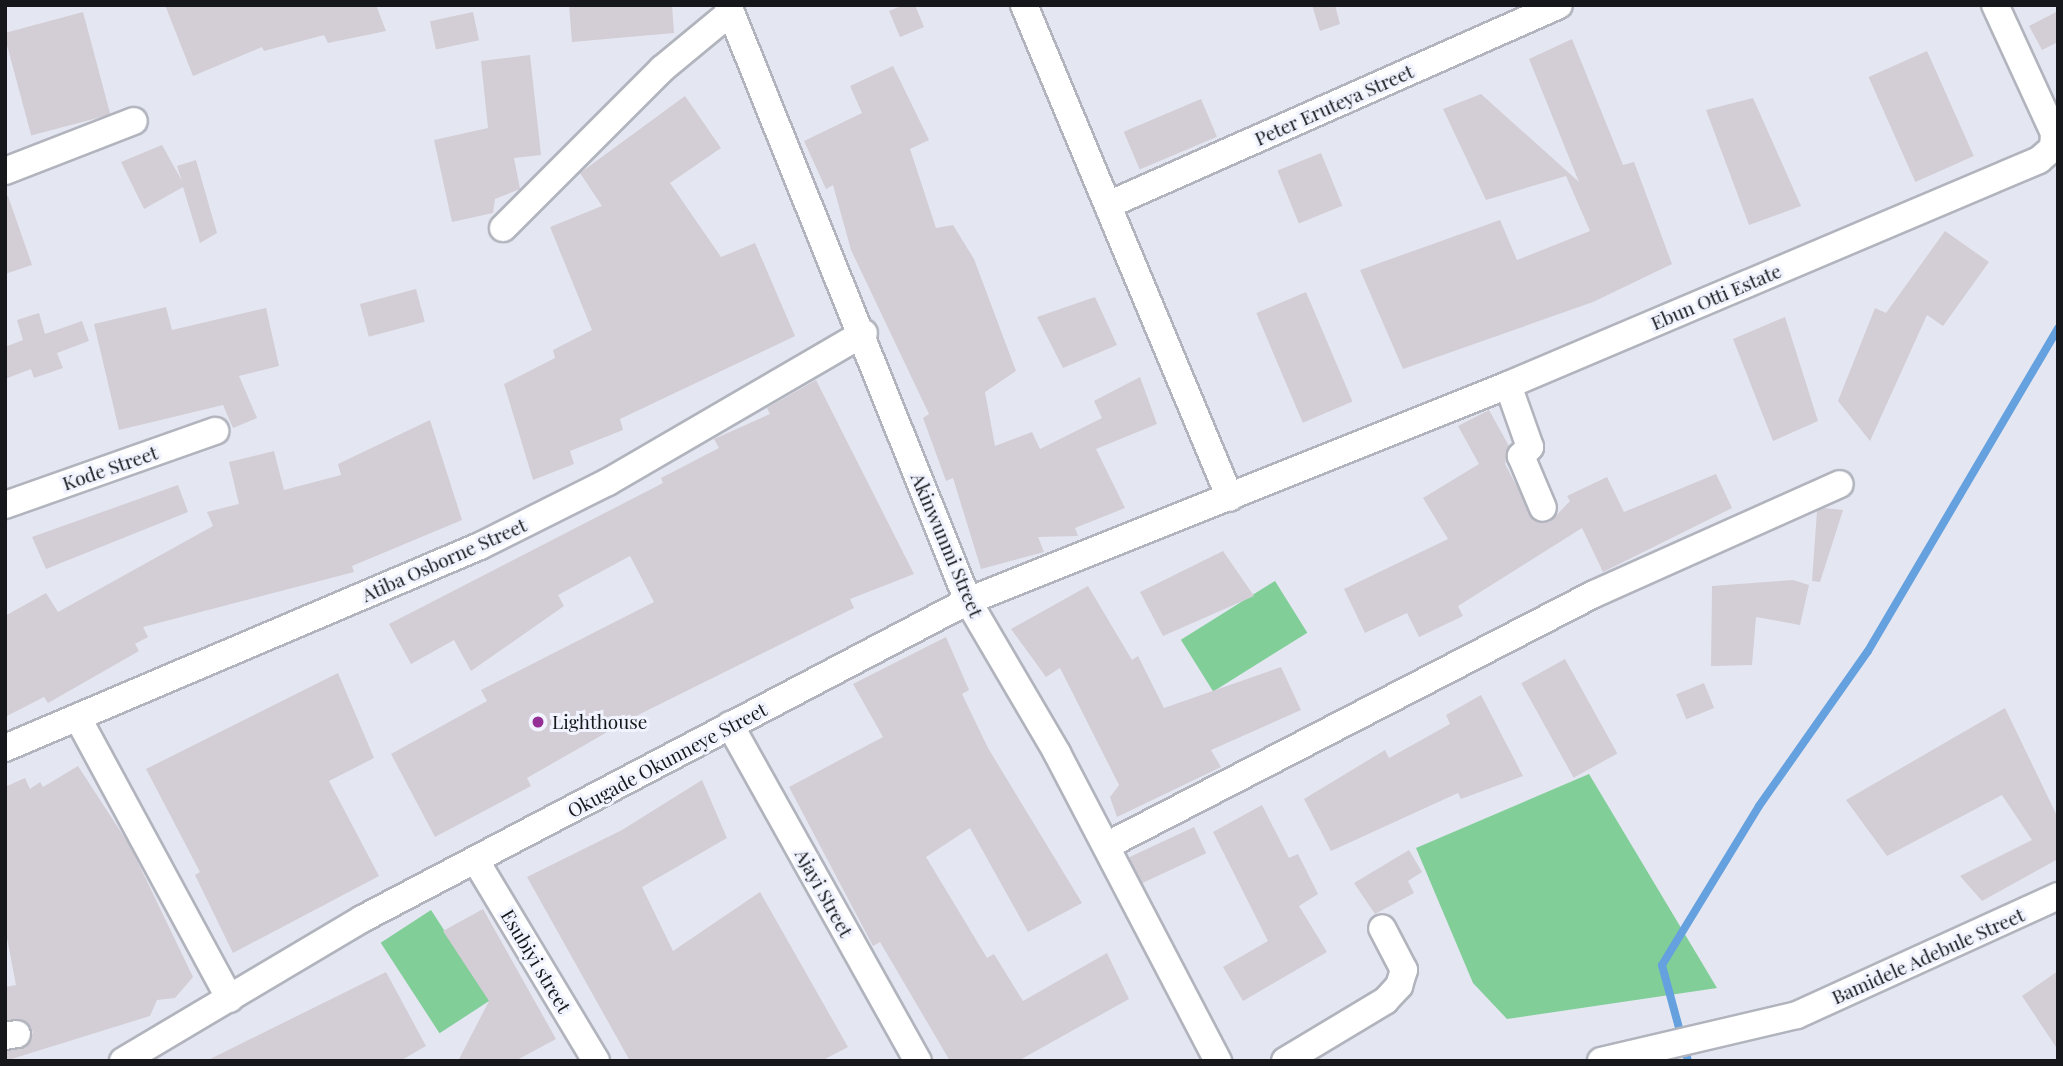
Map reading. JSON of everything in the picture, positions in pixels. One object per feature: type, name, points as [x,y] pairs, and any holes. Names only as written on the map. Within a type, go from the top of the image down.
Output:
[{"type":"street","points":[[1024,5],[1230,498]]},
{"type":"street","name":"Peter Eruteya Street","points":[[1108,205],[1559,5]]},
{"type":"street","name":"Ebun Otti Estate","points":[[1230,498],[1508,385],[2039,160],[2053,148],[2054,133],[1996,5]]},
{"type":"street","points":[[503,228],[663,69],[730,9]]},
{"type":"street","name":"Akinwunmi Street","points":[[730,9],[864,333],[968,601],[1106,846],[1219,1061]]},
{"type":"street","points":[[5,171],[134,121]]},
{"type":"street","name":"Atiba Osborne Street","points":[[5,748],[79,720],[480,546],[608,482],[864,333]]},
{"type":"street","points":[[1508,385],[1530,447],[1521,456],[1543,508]]},
{"type":"street","name":"Kode Street","points":[[5,505],[215,431]]},
{"type":"street","points":[[1106,846],[1582,600],[1840,484]]},
{"type":"street","name":"Okugade Okunneye Street","points":[[123,1061],[362,919],[968,601],[1230,498]]},
{"type":"street","points":[[79,720],[230,999]]},
{"type":"street","name":"Ajayi Street","points":[[730,725],[918,1061]]},
{"type":"street","name":"Esubiyi street","points":[[476,861],[596,1061]]},
{"type":"street","name":"Bamidele Adebule Street","points":[[1601,1061],[1797,1015],[2058,896]]},
{"type":"street","points":[[1285,1061],[1385,1001],[1399,986],[1404,970],[1382,928]]},
{"type":"green space","points":[[1275,581],[1307,633],[1213,692],[1181,640]]},
{"type":"green space","points":[[1589,774],[1717,988],[1507,1019],[1473,983],[1416,848]]},
{"type":"green space","points":[[431,910],[490,1001],[440,1033],[381,943]]},
{"type":"building","points":[[165,5],[376,5],[386,31],[328,43],[324,35],[264,51],[262,47],[193,76]]},
{"type":"building","points":[[569,5],[672,5],[674,33],[572,42]]},
{"type":"building","points":[[904,5],[915,5],[924,27],[900,37],[889,11]]},
{"type":"building","points":[[1312,5],[1335,5],[1340,24],[1320,31]]},
{"type":"building","points":[[2058,11],[2058,42],[2042,50],[2029,26]]},
{"type":"building","points":[[83,12],[110,114],[31,136],[5,33]]},
{"type":"building","points":[[473,12],[479,40],[436,50],[430,21]]},
{"type":"building","points":[[1572,39],[1623,165],[1634,162],[1672,264],[1593,302],[1403,369],[1360,270],[1500,220],[1517,260],[1590,231],[1566,176],[1486,200],[1443,109],[1481,94],[1579,182],[1529,59]]},
{"type":"building","points":[[1927,51],[1974,156],[1915,182],[1869,77]]},
{"type":"building","points":[[530,55],[541,155],[514,158],[520,189],[495,199],[493,213],[452,222],[434,140],[488,128],[481,61]]},
{"type":"building","points":[[893,66],[929,140],[910,149],[936,228],[953,225],[974,259],[1016,371],[985,392],[995,446],[1032,432],[1040,449],[1102,418],[1094,401],[1140,377],[1157,424],[1096,449],[1125,508],[1075,528],[1078,536],[1038,537],[1044,552],[981,569],[953,478],[946,481],[923,418],[929,414],[851,250],[833,185],[826,189],[804,141],[862,113],[850,86]]},
{"type":"building","points":[[685,96],[721,148],[670,183],[721,257],[755,243],[795,336],[620,419],[623,430],[570,451],[574,464],[533,480],[504,384],[555,358],[553,350],[592,330],[550,227],[602,206],[580,173]]},
{"type":"building","points":[[1753,98],[1801,206],[1749,225],[1706,110]]},
{"type":"building","points":[[1201,99],[1217,137],[1140,170],[1124,132]]},
{"type":"building","points":[[162,145],[182,181],[177,166],[196,160],[217,233],[200,243],[183,187],[144,209],[121,162]]},
{"type":"building","points":[[1321,153],[1342,206],[1299,223],[1277,171]]},
{"type":"building","points":[[8,196],[32,265],[5,274],[5,197]]},
{"type":"building","points":[[1945,231],[1989,262],[1943,326],[1927,315],[1870,441],[1838,401],[1875,308],[1886,313]]},
{"type":"building","points":[[416,289],[425,322],[369,337],[360,304]]},
{"type":"building","points":[[1306,292],[1352,402],[1303,423],[1256,313]]},
{"type":"building","points":[[1095,297],[1117,345],[1063,368],[1037,317]]},
{"type":"building","points":[[166,307],[172,330],[266,308],[279,366],[239,376],[257,418],[233,428],[223,405],[119,430],[94,324]]},
{"type":"building","points":[[39,313],[45,334],[82,321],[89,341],[57,353],[63,368],[34,378],[31,369],[5,379],[5,347],[23,340],[17,320]]},
{"type":"building","points":[[1785,317],[1818,421],[1773,441],[1733,339]]},
{"type":"building","points":[[816,380],[914,574],[850,599],[854,608],[630,719],[527,778],[531,786],[435,837],[391,754],[487,701],[481,690],[654,602],[630,556],[558,595],[564,606],[471,671],[454,640],[411,664],[389,624],[663,483],[661,478],[719,448],[714,439],[770,414],[767,408]]},
{"type":"building","points":[[1489,410],[1509,446],[1505,464],[1536,522],[1550,522],[1570,501],[1567,496],[1607,477],[1624,512],[1716,474],[1732,508],[1603,572],[1582,528],[1458,606],[1463,616],[1419,637],[1407,613],[1365,633],[1344,589],[1448,539],[1423,498],[1479,464],[1458,426]]},
{"type":"building","points":[[430,420],[462,520],[352,566],[354,572],[143,627],[148,637],[135,644],[139,651],[48,703],[44,697],[5,717],[5,616],[46,593],[58,612],[213,526],[207,512],[239,504],[229,462],[274,451],[284,490],[341,475],[338,464]]},
{"type":"building","points":[[178,485],[188,512],[46,569],[32,537]]},
{"type":"building","points":[[1824,508],[1843,510],[1820,582],[1812,581],[1817,511]]},
{"type":"building","points":[[1223,551],[1254,596],[1163,636],[1140,592]]},
{"type":"building","points":[[1793,580],[1809,585],[1800,625],[1756,617],[1752,665],[1711,666],[1712,586]]},
{"type":"building","points":[[1088,586],[1132,660],[1138,656],[1164,708],[1281,667],[1301,710],[1211,750],[1221,767],[1117,817],[1110,797],[1119,785],[1060,668],[1046,677],[1011,629]]},
{"type":"building","points":[[946,637],[969,690],[962,694],[988,748],[1082,903],[1028,932],[970,828],[926,857],[987,958],[994,954],[1023,1001],[1107,953],[1129,999],[1018,1061],[950,1061],[880,942],[873,946],[789,787],[883,737],[853,684]]},
{"type":"building","points":[[1565,659],[1617,753],[1574,778],[1521,683]]},
{"type":"building","points":[[338,673],[374,758],[329,781],[379,876],[233,953],[195,875],[200,872],[146,769]]},
{"type":"building","points":[[1704,683],[1714,708],[1686,719],[1676,694]]},
{"type":"building","points":[[1481,695],[1523,776],[1461,799],[1458,793],[1331,851],[1304,799],[1385,750],[1389,758],[1450,724],[1446,715]]},
{"type":"building","points":[[2005,708],[2058,818],[2058,859],[1982,901],[1960,876],[2032,840],[2002,795],[1887,856],[1846,800]]},
{"type":"building","points":[[78,766],[130,846],[193,977],[175,998],[157,1000],[150,1016],[5,1061],[5,1051],[26,1047],[33,1032],[23,1020],[5,1020],[5,987],[16,985],[5,928],[5,787],[25,778],[30,789],[40,782],[43,787]]},
{"type":"building","points":[[702,780],[727,838],[642,887],[673,951],[760,892],[848,1047],[821,1061],[630,1061],[527,877],[622,830]]},
{"type":"building","points":[[1262,805],[1289,858],[1298,854],[1318,894],[1299,906],[1327,952],[1243,1001],[1223,967],[1268,941],[1213,832]]},
{"type":"building","points":[[1194,827],[1206,853],[1141,884],[1129,857]]},
{"type":"building","points":[[1409,850],[1422,872],[1408,881],[1414,893],[1375,914],[1354,883]]},
{"type":"building","points":[[483,909],[556,1039],[515,1061],[458,1061],[489,1001],[443,931]]},
{"type":"building","points":[[2058,971],[2058,1050],[2022,996]]},
{"type":"building","points":[[386,972],[426,1046],[400,1061],[206,1061]]},
{"type":"waterway","points":[[1688,1061],[1662,965],[1759,806],[1868,651],[2058,328]]},
{"type":"place","name":"Lighthouse","points":[[538,722]]}]
